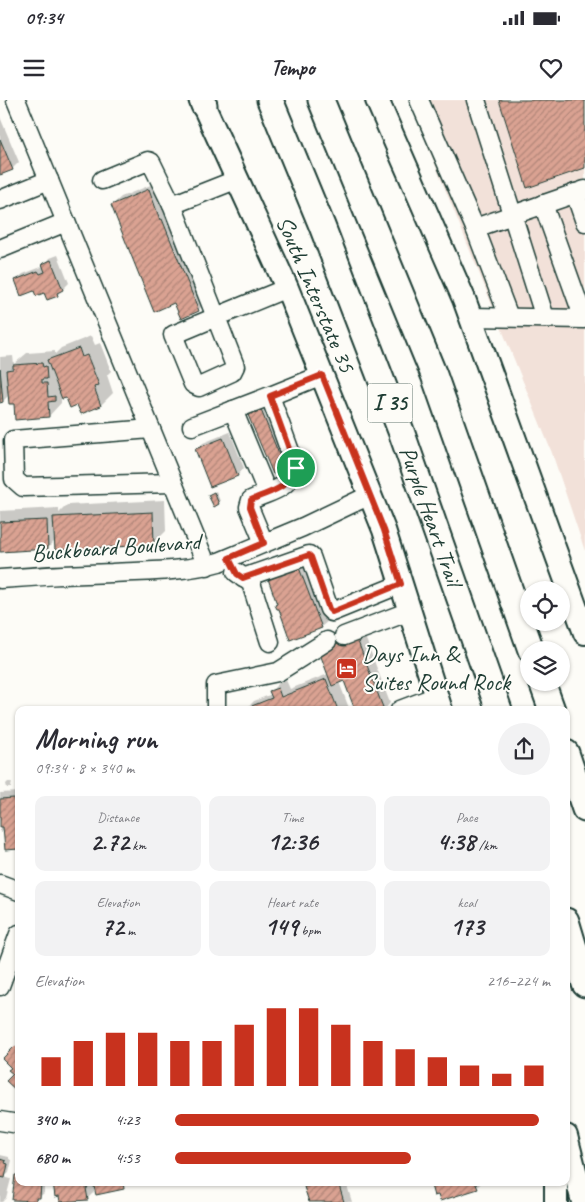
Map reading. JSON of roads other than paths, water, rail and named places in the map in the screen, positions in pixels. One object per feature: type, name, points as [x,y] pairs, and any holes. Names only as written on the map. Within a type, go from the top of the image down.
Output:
[{"type":"highway","name":"Purple Heart Trail","points":[[270,100],[322,226],[401,431],[498,706]]},
{"type":"highway","name":"Purple Heart Trail","points":[[321,100],[434,374],[528,641]]},
{"type":"highway","points":[[545,691],[551,706]]},
{"type":"highway","points":[[570,766],[585,809]]},
{"type":"highway","points":[[570,934],[585,984]]},
{"type":"main road","points":[[377,100],[471,317],[583,620]]},
{"type":"main road","name":"South Interstate 35","points":[[202,102],[287,288],[384,530],[439,703]]},
{"type":"main road","points":[[570,1152],[582,1202]]},
{"type":"main road","points":[[556,1186],[556,1202]]},
{"type":"street","points":[[16,100],[207,566]]},
{"type":"street","points":[[419,100],[475,228],[509,318]]},
{"type":"street","points":[[476,100],[511,216],[545,318]]},
{"type":"street","points":[[102,180],[148,161],[151,162],[172,205],[216,317],[287,288]]},
{"type":"street","points":[[172,205],[238,179]]},
{"type":"street","points":[[0,200],[49,180]]},
{"type":"street","points":[[475,228],[580,191],[585,219]]},
{"type":"street","points":[[471,317],[545,318],[585,321],[543,204]]},
{"type":"street","points":[[0,249],[66,222]]},
{"type":"street","points":[[192,426],[322,375]]},
{"type":"street","points":[[264,543],[250,507],[251,500],[283,487],[291,479],[296,468],[270,396]]},
{"type":"street","points":[[233,410],[267,492]]},
{"type":"street","points":[[151,429],[13,440],[14,479],[23,487],[173,483]]},
{"type":"street","name":"Buckboard Boulevard","points":[[0,579],[69,574],[168,571],[207,566],[370,496]]},
{"type":"street","points":[[243,578],[309,555],[329,609],[332,612],[401,584]]},
{"type":"street","points":[[229,558],[237,574],[251,583],[270,642]]},
{"type":"street","points":[[344,636],[410,611]]},
{"type":"street","points":[[216,706],[216,685],[278,672],[327,641]]},
{"type":"street","points":[[422,706],[439,703]]},
{"type":"street","points":[[0,884],[15,890]]},
{"type":"street","points":[[0,986],[15,945]]},
{"type":"street","points":[[0,1121],[15,1123]]},
{"type":"place","name":"Days Inn & Suites Round Rock","points":[[346,668]]}]
